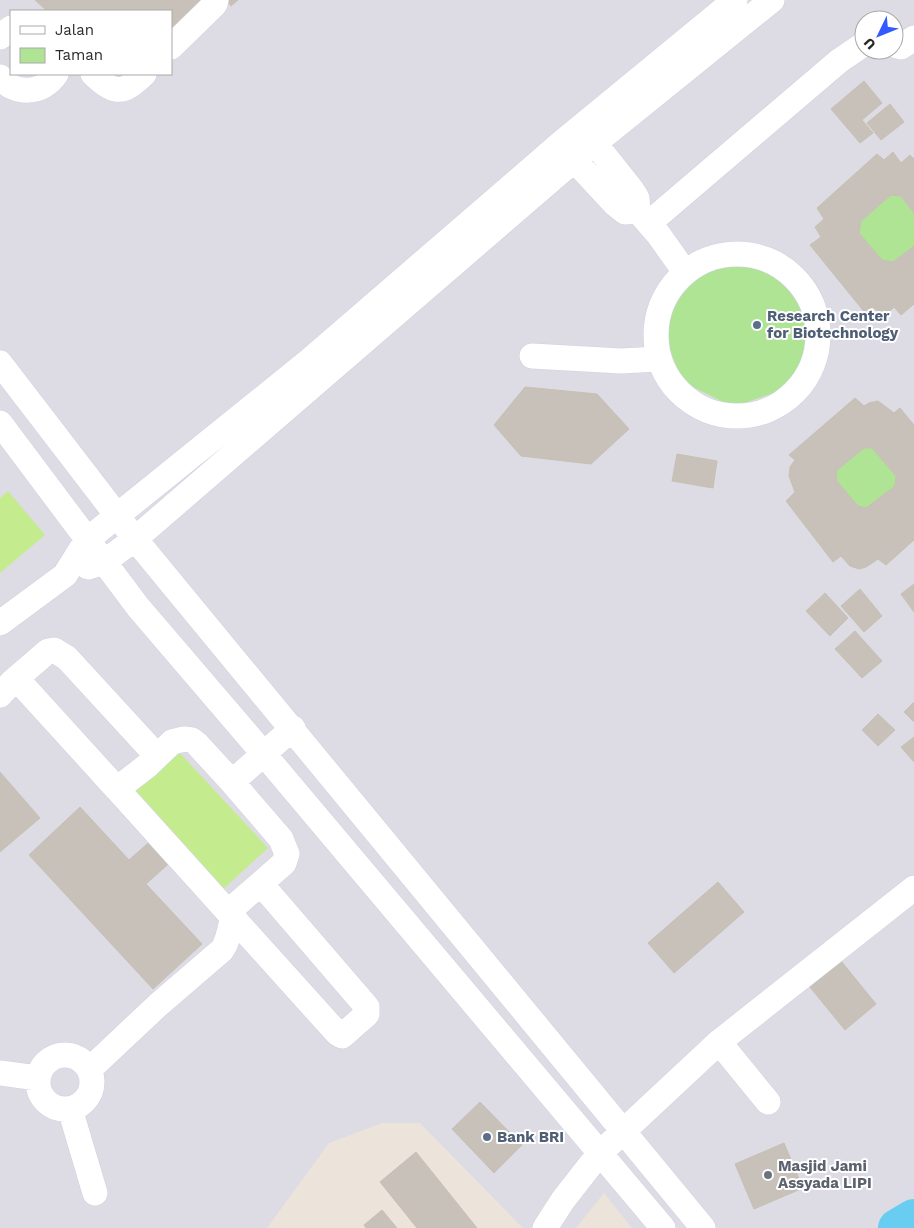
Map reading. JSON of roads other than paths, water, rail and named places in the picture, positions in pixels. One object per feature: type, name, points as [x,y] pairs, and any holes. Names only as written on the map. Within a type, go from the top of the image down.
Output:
[{"type":"lane","points":[[172,46],[215,4],[216,0]]},
{"type":"lane","points":[[588,135],[735,0]]},
{"type":"lane","points":[[65,574],[87,540],[117,514],[588,135],[772,0]]},
{"type":"lane","points":[[0,37],[10,29]]},
{"type":"lane","points":[[644,217],[854,51]]},
{"type":"lane","points":[[1,81],[12,88],[23,91],[33,90],[43,87],[55,75]]},
{"type":"lane","points":[[93,75],[106,85],[119,89],[130,87],[143,75]]},
{"type":"lane","points":[[588,135],[637,198],[644,217],[685,272]]},
{"type":"lane","points":[[567,152],[615,204],[625,212],[644,217]]},
{"type":"lane","points":[[0,623],[65,574],[104,562],[135,539],[567,152]]},
{"type":"lane","points":[[741,254],[769,261],[794,277],[811,301],[818,330],[815,359],[802,385],[780,405],[752,416],[722,415],[695,405],[673,385],[659,359],[656,327],[665,296],[685,272],[711,258],[741,254]]},
{"type":"lane","points":[[532,356],[622,361],[659,359]]},
{"type":"lane","points":[[0,363],[135,539],[293,728],[703,1228]]},
{"type":"lane","points":[[0,423],[138,607],[663,1228]]},
{"type":"lane","points":[[6,688],[48,651],[54,650],[67,658],[157,756]]},
{"type":"lane","points":[[6,688],[26,689],[337,1033],[342,1036],[367,1014],[368,1007],[261,884]]},
{"type":"lane","points":[[232,782],[293,728]]},
{"type":"lane","points":[[90,1069],[158,1005],[222,950],[228,939],[232,915],[236,905],[284,863],[287,854],[281,839],[232,782],[192,740],[184,739],[172,742],[117,789]]},
{"type":"lane","points":[[545,1228],[563,1200],[599,1154],[719,1042],[914,888]]},
{"type":"lane","points":[[719,1042],[768,1102]]},
{"type":"lane","points":[[67,1054],[80,1058],[90,1069],[92,1086],[85,1101],[70,1109],[53,1107],[40,1095],[37,1078],[42,1065],[53,1056],[67,1054]]},
{"type":"lane","points":[[0,1073],[37,1078]]},
{"type":"lane","points":[[70,1109],[96,1193]]},
{"type":"waterway","points":[[897,1228],[914,1218]]},
{"type":"place","name":"Research Center for Biotechnology","points":[[757,325]]},
{"type":"place","name":"Bank BRI","points":[[487,1137]]},
{"type":"place","name":"Masjid Jami Assyada LIPI","points":[[768,1175]]}]
